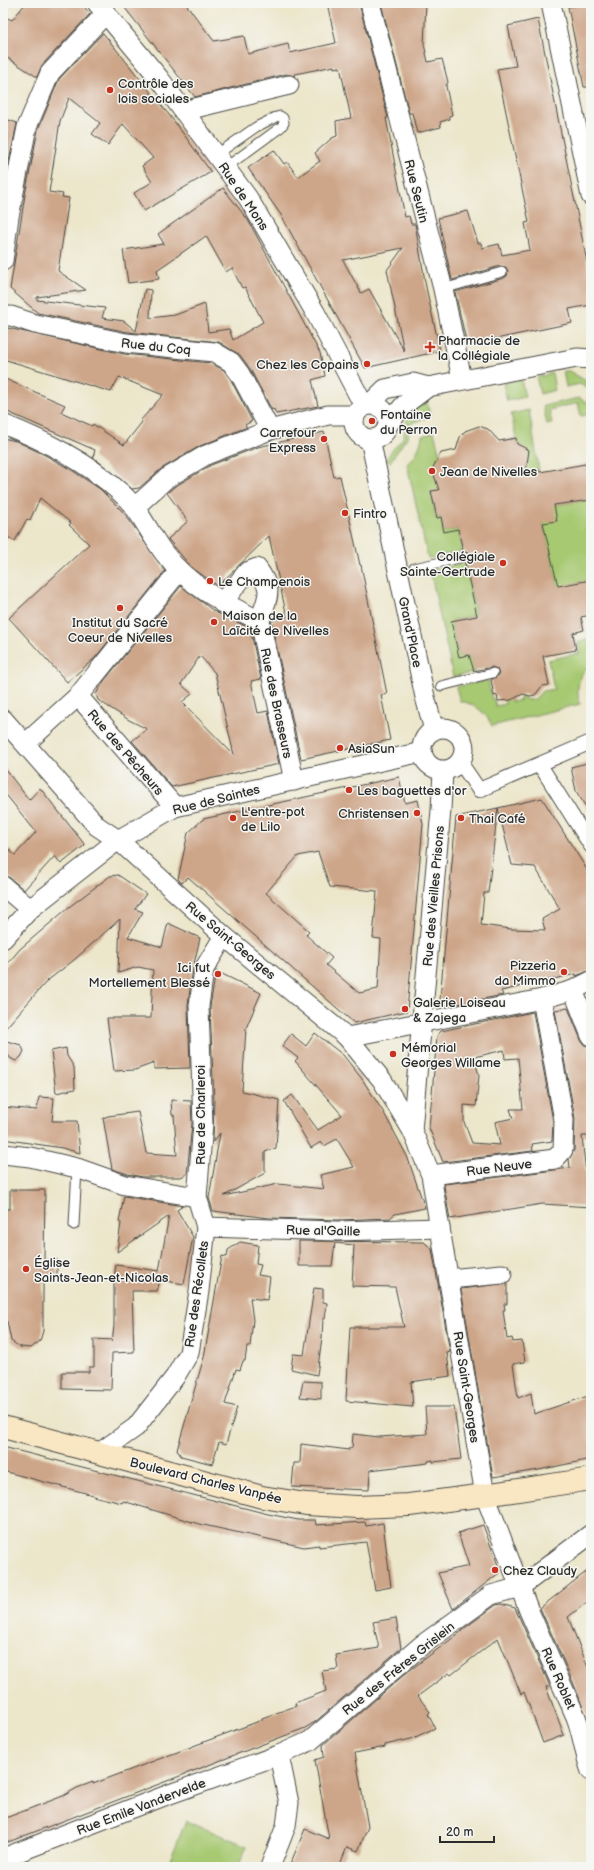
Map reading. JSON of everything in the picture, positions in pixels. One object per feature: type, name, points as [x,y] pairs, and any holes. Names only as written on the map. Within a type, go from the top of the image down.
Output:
[{"type":"main road","name":"Boulevard Charles Vanpée","points":[[3,1427],[262,1497],[306,1504],[357,1507],[409,1505],[591,1479]]},
{"type":"street","name":"Rue Seutin","points":[[370,3],[442,289],[462,380]]},
{"type":"street","points":[[551,3],[591,196]]},
{"type":"street","points":[[3,261],[6,216],[27,127],[50,73],[101,8]]},
{"type":"street","name":"Rue de Mons","points":[[101,8],[159,78],[248,198],[299,285],[346,370],[363,408]]},
{"type":"street","points":[[183,111],[289,85]]},
{"type":"street","name":"Rue du Coq","points":[[3,316],[12,316],[35,324],[126,343],[214,352],[231,362],[240,374],[270,430]]},
{"type":"street","points":[[428,387],[413,383],[385,389],[363,408],[354,421],[358,433],[363,438],[370,439],[375,439],[385,433],[389,422],[404,405],[428,387],[577,358],[591,358]]},
{"type":"street","points":[[135,507],[167,478],[206,455],[270,430],[328,415],[376,405],[386,412],[389,422]]},
{"type":"street","points":[[3,424],[41,439],[84,464],[120,492],[135,507],[164,554],[178,571],[213,598],[260,620],[269,595],[264,578],[257,568],[247,572],[222,602]]},
{"type":"street","name":"Grand'Place","points":[[370,439],[425,697],[434,730]]},
{"type":"street","points":[[26,743],[78,696],[178,571]]},
{"type":"street","name":"Rue des Brasseurs","points":[[260,620],[294,781]]},
{"type":"street","name":"Rue des Pêcheurs","points":[[78,696],[175,807]]},
{"type":"street","name":"Rue Saint-Georges","points":[[3,719],[26,743],[97,826],[118,840],[224,936],[347,1037],[382,1080],[412,1130],[431,1176],[485,1495],[520,1587]]},
{"type":"street","points":[[448,729],[460,736],[464,749],[460,762],[453,769],[443,771],[436,769],[429,765],[425,760],[422,752],[424,739],[434,730],[448,729]]},
{"type":"street","points":[[460,762],[479,790],[591,742]]},
{"type":"street","name":"Rue de Saintes","points":[[3,939],[30,909],[118,840],[175,807],[422,752]]},
{"type":"street","points":[[540,765],[591,846]]},
{"type":"street","name":"Rue des Vieilles Prisons","points":[[421,1021],[441,810],[443,771]]},
{"type":"street","points":[[3,886],[30,909]]},
{"type":"street","name":"Rue de Charleroi","points":[[197,1197],[203,1124],[199,1006],[204,969],[224,936]]},
{"type":"street","points":[[347,1037],[421,1021],[542,999],[573,990],[591,981]]},
{"type":"street","points":[[573,990],[591,1036]]},
{"type":"street","name":"Rue Neuve","points":[[431,1176],[555,1159],[563,1150],[564,1120],[542,999]]},
{"type":"street","name":"Rue Saint-Georges","points":[[412,1130],[421,1021]]},
{"type":"street","points":[[3,1154],[77,1168],[125,1185],[197,1197]]},
{"type":"street","name":"Rue des Récollets","points":[[99,1453],[136,1427],[176,1377],[189,1353],[199,1291],[206,1227],[197,1197]]},
{"type":"street","name":"Rue al'Gaille","points":[[206,1227],[338,1231],[440,1228]]},
{"type":"street","points":[[449,1280],[502,1274]]},
{"type":"street","points":[[520,1587],[591,1534]]},
{"type":"street","name":"Rue Roblet","points":[[520,1587],[581,1729],[586,1756],[591,1771]]},
{"type":"street","name":"Rue des Frères Grislein","points":[[279,1755],[310,1741],[422,1645],[491,1595],[520,1587]]},
{"type":"street","points":[[270,1867],[286,1826],[289,1803],[279,1755]]},
{"type":"street","name":"Rue Emile Vandervelde","points":[[3,1858],[166,1795],[279,1755]]},
{"type":"lane","points":[[276,116],[283,118],[284,123],[281,126],[220,162],[256,127],[276,116]]},
{"type":"lane","points":[[442,289],[502,272]]},
{"type":"lane","points":[[414,568],[464,557]]},
{"type":"lane","points":[[441,686],[493,673]]},
{"type":"lane","points":[[74,1225],[77,1168]]},
{"type":"green space","points":[[563,371],[569,371],[591,384],[591,391],[580,384],[566,387]]},
{"type":"green space","points":[[552,373],[555,390],[540,394],[537,380],[538,377]]},
{"type":"green space","points":[[521,379],[525,397],[507,401],[503,383]]},
{"type":"green space","points":[[426,398],[430,416],[411,423],[408,436],[390,462],[386,460],[403,438],[409,413]]},
{"type":"green space","points":[[579,398],[591,405],[591,414],[581,416],[578,403],[549,410],[552,423],[547,424],[543,406]]},
{"type":"green space","points":[[529,410],[539,470],[521,473],[527,460],[527,453],[523,447],[518,447],[511,414]]},
{"type":"green space","points":[[434,432],[442,463],[434,465],[433,468],[437,477],[449,488],[431,492],[436,518],[441,517],[444,532],[458,529],[463,551],[428,559],[407,464],[417,452],[422,436]]},
{"type":"green space","points":[[591,500],[591,580],[558,587],[543,523],[554,505]]},
{"type":"green space","points":[[465,563],[476,615],[451,621],[459,657],[469,656],[475,672],[453,677],[430,570]]},
{"type":"green space","points":[[591,639],[591,664],[581,677],[578,687],[580,704],[492,726],[487,717],[479,709],[460,701],[456,687],[488,680],[492,699],[494,699],[496,706],[505,704],[504,698],[510,697],[512,702],[521,700],[520,697],[528,700],[535,699],[542,691],[554,689],[548,660],[580,653],[578,642]]},
{"type":"green space","points":[[186,1821],[247,1846],[238,1867],[167,1867]]},
{"type":"building","points":[[26,3],[81,3],[90,14],[42,65],[37,77],[3,55],[3,16],[12,20]]},
{"type":"building","points":[[121,3],[185,3],[214,41],[244,36],[248,54],[288,44],[290,53],[336,43],[327,3],[359,3],[388,118],[386,118],[405,217],[409,216],[411,224],[415,224],[426,287],[440,351],[365,368],[281,215],[248,168],[274,150],[284,164],[287,162],[298,177],[320,161],[315,153],[332,138],[337,136],[336,121],[351,118],[340,67],[334,68],[334,66],[295,74],[295,76],[286,74],[195,97]],"holes":[[[403,248],[387,270],[404,351],[369,289],[361,293],[343,260]]]},
{"type":"building","points":[[381,3],[426,3],[424,44],[428,62],[442,59],[448,82],[446,86],[452,115],[449,116],[450,119],[440,122],[441,127],[417,133],[412,113],[409,113]]},
{"type":"building","points":[[591,3],[591,87],[584,87],[568,7]]},
{"type":"building","points":[[538,19],[591,282],[591,305],[569,309],[572,323],[467,345],[455,292],[504,278],[507,276],[508,271],[506,267],[500,266],[452,280],[438,218],[468,211],[478,243],[481,243],[482,248],[499,244],[502,255],[530,250],[525,223],[529,222],[497,69],[516,66],[508,26]]},
{"type":"building","points":[[103,33],[174,121],[211,172],[144,211],[134,193],[152,182],[142,166],[153,158],[123,124],[108,145],[92,134],[100,123],[69,98],[60,121],[49,192],[63,194],[62,197],[69,198],[58,271],[86,290],[37,297],[37,300],[105,308],[102,318],[124,321],[136,331],[145,289],[151,290],[150,318],[175,315],[205,304],[208,332],[229,329],[233,340],[263,322],[245,287],[242,288],[232,268],[226,272],[206,236],[157,270],[159,279],[128,283],[123,250],[164,244],[158,234],[223,188],[248,220],[320,353],[325,376],[312,380],[318,406],[276,414],[274,409],[272,410],[250,369],[240,355],[219,342],[128,332],[38,313],[10,289],[25,195],[38,130],[59,79]]},
{"type":"building","points":[[3,118],[17,123],[3,191]]},
{"type":"building","points":[[3,327],[124,354],[210,363],[224,370],[231,380],[252,421],[245,425],[247,427],[200,446],[161,469],[139,488],[132,489],[93,457],[95,450],[3,410],[3,378],[65,405],[61,412],[92,426],[93,424],[124,445],[142,422],[140,421],[163,395],[119,377],[111,392],[3,359]]},
{"type":"building","name":"Collégiale Sainte-Gertrude","points":[[479,426],[488,429],[499,441],[516,438],[517,444],[529,450],[526,472],[539,470],[540,472],[591,463],[591,500],[554,505],[557,521],[543,523],[558,586],[591,580],[591,615],[581,617],[584,630],[573,633],[576,650],[543,656],[549,685],[542,686],[535,695],[530,696],[523,694],[511,700],[498,701],[497,695],[494,696],[491,680],[499,675],[497,669],[492,667],[474,671],[469,655],[459,657],[451,621],[477,616],[465,563],[468,561],[470,556],[468,553],[463,551],[458,529],[444,532],[441,517],[437,518],[431,491],[439,490],[432,469],[441,453],[456,450],[460,437],[465,431]]},
{"type":"building","points":[[324,432],[334,477],[340,476],[361,565],[387,694],[381,695],[390,740],[301,759],[271,621],[287,617],[269,536],[218,586],[191,567],[168,539],[188,521],[167,493],[174,487],[211,465],[258,447]]},
{"type":"building","points":[[3,438],[16,441],[45,455],[100,489],[125,514],[165,571],[95,658],[67,682],[9,618],[89,544],[69,525],[71,523],[40,498],[30,520],[27,519],[15,541],[3,535]]},
{"type":"building","points":[[181,586],[215,612],[250,628],[261,679],[251,681],[258,713],[268,711],[279,764],[172,787],[132,741],[147,729],[129,720],[98,700],[96,694],[104,681]],"holes":[[[200,656],[215,673],[234,755],[182,702],[192,694],[181,684]]]},
{"type":"building","points":[[591,762],[591,815],[576,791],[571,767]]},
{"type":"building","points":[[3,766],[29,800],[40,788],[85,845],[61,864],[55,856],[24,890],[10,878],[3,875],[3,844],[15,855],[36,832],[3,791]]},
{"type":"building","points":[[399,777],[405,803],[418,800],[423,824],[407,1011],[354,1023],[188,877],[182,883],[178,879],[188,833],[203,819]],"holes":[[[318,852],[330,887],[377,891],[373,938],[381,939],[378,989],[359,993],[326,965],[332,958],[306,935],[309,931],[266,893],[298,856]]]},
{"type":"building","points":[[542,798],[591,876],[591,970],[576,976],[576,974],[501,991],[503,995],[448,1006],[440,1000],[456,817]],"holes":[[[498,808],[512,865],[535,867],[560,909],[542,919],[545,930],[511,929],[481,925],[484,893],[488,893]]]},
{"type":"building","points":[[118,875],[146,894],[135,909],[143,912],[128,937],[162,947],[168,923],[200,938],[193,968],[188,1005],[190,1068],[154,1069],[154,1063],[135,1070],[114,1071],[107,1018],[151,1018],[153,970],[138,967],[118,973],[120,919],[74,960],[47,981],[3,1031],[3,969],[20,949],[69,907],[110,876]]},
{"type":"building","points":[[216,971],[261,993],[246,1028],[242,1091],[279,1100],[276,1148],[265,1152],[265,1173],[224,1196],[278,1184],[324,1189],[320,1175],[354,1167],[337,1139],[324,1146],[321,1142],[311,1148],[284,1101],[292,1095],[318,1130],[342,1115],[295,1061],[298,1058],[282,1046],[291,1034],[306,1046],[315,1033],[343,1055],[362,1079],[384,1113],[407,1156],[425,1208],[395,1214],[390,1218],[338,1220],[269,1218],[213,1211],[209,1198],[220,1133],[213,1142],[214,1102],[210,1007]]},
{"type":"building","points":[[568,1008],[581,1040],[584,1045],[591,1047],[591,1136],[582,1136],[588,1192],[591,1192],[591,1207],[542,1204],[450,1219],[444,1186],[445,1184],[570,1168],[569,1159],[574,1150],[575,1118],[555,1010]]},
{"type":"building","points":[[533,1012],[553,1121],[552,1141],[532,1144],[533,1151],[443,1162],[429,1128],[437,1036],[441,1031]],"holes":[[[504,1050],[505,1059],[518,1058],[523,1109],[510,1109],[513,1118],[495,1122],[500,1145],[472,1143],[464,1122],[464,1105],[476,1106],[479,1075],[474,1057]]]},
{"type":"building","points":[[3,1040],[21,1045],[24,1051],[21,1057],[16,1061],[10,1058],[3,1045]]},
{"type":"building","points":[[66,1048],[67,1056],[74,1067],[75,1089],[56,1093],[51,1051]]},
{"type":"building","points":[[39,1097],[54,1098],[52,1121],[77,1121],[80,1153],[62,1148],[3,1139],[3,1107],[37,1110]]},
{"type":"building","points":[[171,1100],[191,1101],[192,1124],[187,1174],[181,1177],[142,1177],[112,1169],[103,1118],[108,1116],[138,1112],[146,1153],[177,1155],[174,1115],[172,1115]]},
{"type":"building","name":"Église Saints-Jean-et-Nicolas","points":[[10,1190],[45,1190],[44,1260],[57,1260],[57,1277],[43,1277],[43,1331],[40,1341],[31,1348],[20,1347],[11,1341],[7,1321],[3,1321],[3,1209],[10,1209]]},
{"type":"building","points":[[124,1196],[183,1206],[177,1210],[193,1237],[184,1284],[160,1280],[157,1291],[132,1291],[134,1352],[112,1353],[111,1390],[62,1389],[62,1372],[89,1372],[89,1367],[94,1367],[94,1339],[112,1340],[112,1342],[114,1326],[114,1278],[116,1265],[159,1271],[169,1216],[117,1252],[121,1223],[119,1222]]},
{"type":"building","points":[[299,1241],[424,1242],[432,1249],[450,1352],[447,1353],[450,1376],[411,1382],[413,1407],[346,1401],[350,1327],[404,1327],[395,1287],[352,1286],[354,1245],[335,1243],[332,1266],[299,1266]]},
{"type":"building","points":[[240,1242],[258,1245],[256,1264],[261,1265],[258,1275],[270,1277],[267,1300],[250,1298],[253,1320],[250,1346],[247,1346],[245,1361],[243,1361],[240,1370],[236,1369],[225,1404],[237,1407],[226,1444],[219,1442],[212,1464],[181,1456],[177,1450],[204,1357],[222,1256],[227,1257],[228,1250]]},
{"type":"building","points":[[507,1283],[507,1304],[504,1304],[505,1310],[503,1310],[507,1339],[512,1338],[513,1342],[522,1341],[525,1362],[513,1364],[518,1398],[531,1393],[534,1414],[591,1395],[591,1459],[539,1470],[493,1477],[461,1289]]},
{"type":"building","points":[[314,1288],[323,1289],[323,1302],[327,1303],[325,1319],[323,1319],[317,1375],[291,1369],[293,1354],[304,1355]]},
{"type":"building","points":[[303,1381],[321,1382],[321,1399],[300,1397]]},
{"type":"building","points":[[425,1407],[454,1407],[461,1459],[433,1462],[433,1460],[428,1461],[428,1463],[370,1470],[369,1490],[292,1487],[294,1463],[300,1463],[301,1444],[349,1450],[349,1448],[352,1448],[353,1434],[379,1437],[427,1434]]},
{"type":"building","points":[[3,1447],[268,1514],[298,1520],[315,1520],[316,1525],[365,1522],[366,1526],[383,1523],[391,1587],[375,1590],[366,1542],[319,1547],[319,1545],[304,1547],[199,1524],[123,1501],[122,1503],[93,1496],[3,1471]]},
{"type":"building","points":[[483,1525],[499,1568],[499,1573],[453,1609],[438,1573],[469,1566],[458,1533]]},
{"type":"building","points":[[591,1568],[591,1599],[568,1617],[591,1675],[590,1726],[573,1682],[540,1608]]},
{"type":"building","points":[[501,1604],[515,1608],[550,1686],[546,1687],[564,1735],[543,1743],[524,1692],[521,1694],[498,1638],[451,1675],[449,1673],[418,1696],[430,1712],[428,1714],[435,1728],[411,1739],[385,1745],[385,1747],[355,1753],[368,1827],[358,1851],[347,1847],[339,1867],[289,1867],[305,1829],[329,1839],[315,1760],[324,1757],[323,1745],[406,1673],[496,1605]]},
{"type":"building","points":[[396,1618],[401,1648],[315,1722],[305,1728],[3,1844],[3,1819],[63,1796],[77,1788],[93,1782],[93,1784],[262,1720],[262,1718],[296,1706],[295,1703],[326,1691],[322,1671],[338,1669],[336,1655],[379,1648],[373,1622]]},
{"type":"place","name":"Contrôle des lois sociales","points":[[110,90]]},
{"type":"place","name":"Pharmacie de la Collégiale","points":[[430,347]]},
{"type":"place","name":"Chez les Copains","points":[[367,364]]},
{"type":"place","name":"Fontaine du Perron","points":[[372,421]]},
{"type":"place","name":"Carrefour Express","points":[[324,439]]},
{"type":"place","name":"Jean de Nivelles","points":[[432,471]]},
{"type":"place","name":"Fintro","points":[[345,513]]},
{"type":"place","name":"Collégiale Sainte-Gertrude","points":[[503,563]]},
{"type":"place","name":"Le Champenois","points":[[210,581]]},
{"type":"place","name":"Institut du Sacré Coeur de Nivelles","points":[[120,608]]},
{"type":"place","name":"Maison de la Laïcité de Nivelles","points":[[214,622]]},
{"type":"place","name":"AsiaSun","points":[[340,748]]},
{"type":"place","name":"Les baguettes d'or","points":[[349,790]]},
{"type":"place","name":"Christensen","points":[[417,813]]},
{"type":"place","name":"L'entre-pot de Lilo","points":[[233,818]]},
{"type":"place","name":"Thai Café","points":[[461,818]]},
{"type":"place","name":"Pizzeria da Mimmo","points":[[564,972]]},
{"type":"place","name":"Ici fut Mortellement Blessé","points":[[218,974]]},
{"type":"place","name":"Galerie Loiseau & Zajega","points":[[405,1009]]},
{"type":"place","name":"Mémorial Georges Willame","points":[[393,1054]]},
{"type":"place","name":"Église Saints-Jean-et-Nicolas","points":[[26,1269]]},
{"type":"place","name":"Chez Claudy","points":[[495,1570]]}]
